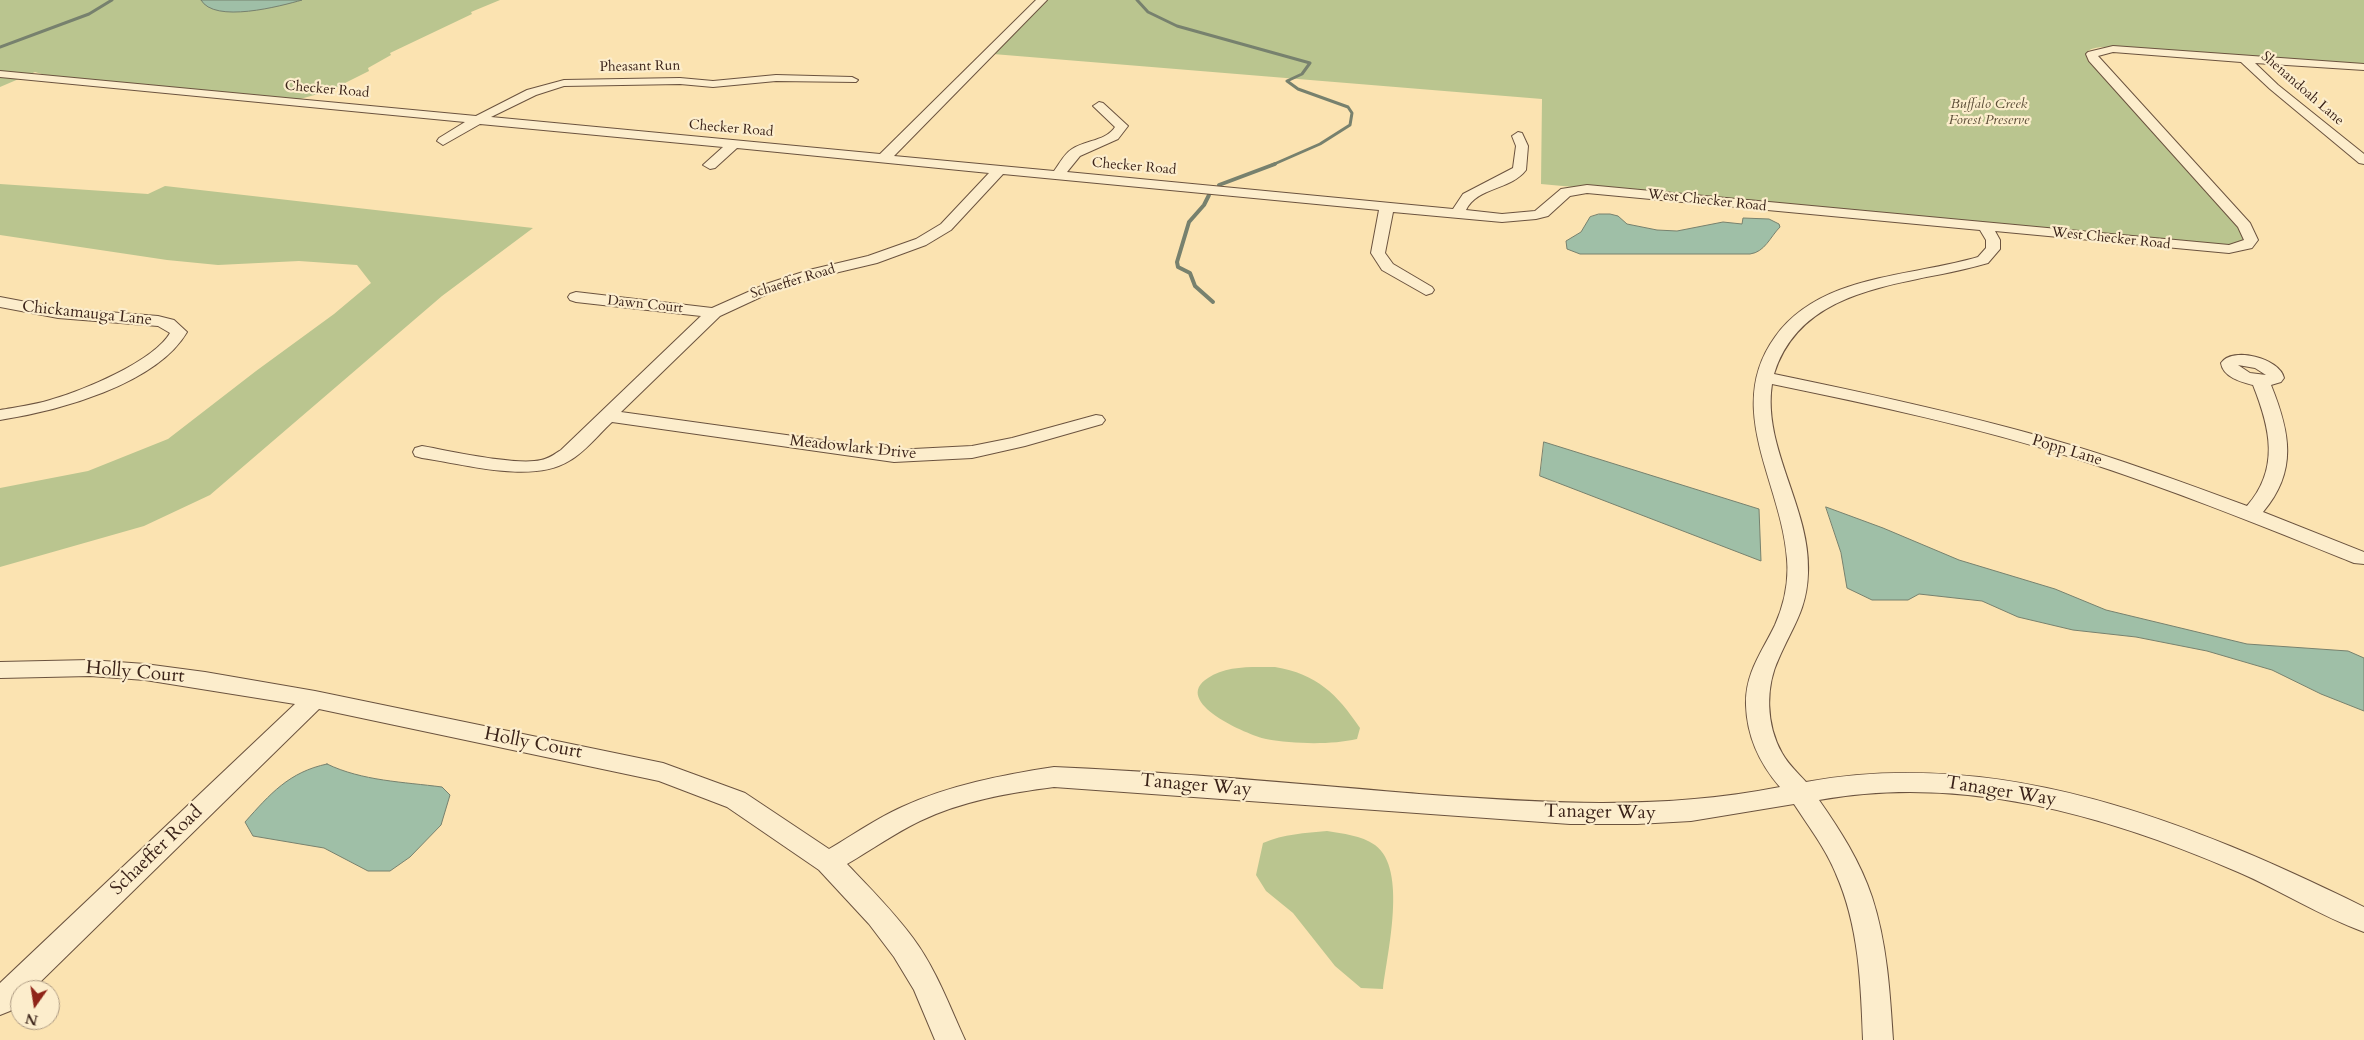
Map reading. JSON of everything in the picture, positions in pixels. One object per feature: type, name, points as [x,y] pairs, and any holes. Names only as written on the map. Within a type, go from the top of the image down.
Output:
[{"type":"street","points":[[884,158],[1042,0]]},
{"type":"street","name":"West Checker Road","points":[[1458,213],[1502,218],[1528,217],[1543,213],[1558,197],[1566,192],[1587,190],[2212,249],[2229,249],[2248,245],[2251,240],[2244,226],[2098,64],[2092,54],[2113,49],[2364,67]]},
{"type":"street","name":"Shenandoah Lane","points":[[2244,58],[2281,93],[2364,160]]},
{"type":"street","name":"Checker Road","points":[[0,74],[1458,213]]},
{"type":"street","name":"Pheasant Run","points":[[443,141],[528,93],[564,83],[680,81],[713,84],[776,78],[852,80]]},
{"type":"street","points":[[1058,175],[1076,153],[1108,139],[1121,130],[1122,126],[1117,119],[1099,106]]},
{"type":"street","points":[[1458,213],[1461,204],[1468,196],[1508,179],[1519,170],[1522,146],[1518,136]]},
{"type":"street","points":[[710,164],[734,144]]},
{"type":"street","name":"Schaeffer Road","points":[[422,452],[521,467],[537,468],[556,462],[568,454],[714,313],[771,286],[814,273],[872,260],[921,242],[946,227],[1000,170]]},
{"type":"street","points":[[1387,206],[1378,253],[1387,267],[1426,290]]},
{"type":"street","points":[[1878,1040],[1874,975],[1868,927],[1856,887],[1839,852],[1800,793],[1773,760],[1760,725],[1757,703],[1759,679],[1770,651],[1788,620],[1797,586],[1798,560],[1795,534],[1762,418],[1760,398],[1767,361],[1784,334],[1807,314],[1824,303],[1870,285],[1983,260],[1993,249],[1993,240],[1985,227]]},
{"type":"street","name":"Dawn Court","points":[[576,297],[714,313]]},
{"type":"street","name":"Chickamauga Lane","points":[[0,302],[58,313],[158,321],[168,323],[179,332],[177,338],[162,352],[110,383],[56,404],[0,415]]},
{"type":"street","name":"Popp Lane","points":[[1764,377],[1923,410],[1982,425],[2083,455],[2251,514],[2363,560]]},
{"type":"street","points":[[2251,514],[2268,493],[2277,471],[2279,453],[2279,438],[2274,415],[2260,380]]},
{"type":"street","name":"Meadowlark Drive","points":[[608,416],[894,456],[947,455],[998,447],[1096,420]]},
{"type":"street","name":"Holly Court","points":[[0,670],[90,668],[144,672],[205,680],[315,699],[663,772],[736,800],[828,862],[879,916],[904,948],[925,983],[950,1040]]},
{"type":"street","name":"Schaeffer Road","points":[[0,1002],[315,699]]},
{"type":"street","name":"Tanager Way","points":[[828,862],[911,814],[972,792],[1011,783],[1054,777],[1105,779],[1516,811],[1592,814],[1654,814],[1708,810],[1800,793],[1872,783],[1916,782],[1966,784],[2069,803],[2136,822],[2242,862],[2293,884],[2364,920]]},
{"type":"green space","points":[[0,0],[500,0],[471,12],[472,14],[390,53],[391,55],[368,68],[369,71],[329,91],[300,99],[45,75],[35,72],[0,87]]},
{"type":"green space","name":"Buffalo Creek Forest Preserve","points":[[1047,0],[2364,0],[2364,65],[2105,47],[2094,48],[2087,52],[2182,158],[2251,240],[2235,248],[1541,184],[1542,99],[993,54]]},
{"type":"green space","points":[[0,184],[148,194],[165,186],[533,228],[442,296],[210,495],[144,526],[0,567],[0,488],[88,471],[168,439],[334,314],[371,283],[357,265],[299,261],[218,265],[167,260],[0,235]]},
{"type":"green space","points":[[1275,667],[1303,675],[1325,687],[1343,705],[1360,728],[1357,739],[1312,743],[1266,739],[1244,731],[1216,716],[1205,707],[1198,697],[1199,687],[1215,674],[1240,668]]},
{"type":"green space","points":[[1327,831],[1358,837],[1375,845],[1385,857],[1391,873],[1393,912],[1383,989],[1361,988],[1335,966],[1293,913],[1266,891],[1256,875],[1263,843],[1303,833]]},
{"type":"shaded area","points":[[201,0],[302,0],[264,9],[233,12],[219,11],[208,7]]},
{"type":"shaded area","points":[[1599,214],[1618,216],[1627,224],[1657,230],[1677,231],[1723,222],[1742,224],[1743,218],[1769,219],[1779,224],[1780,227],[1760,250],[1750,254],[1580,254],[1567,249],[1566,241],[1581,232],[1590,217]]},
{"type":"shaded area","points":[[1544,442],[1759,509],[1761,561],[1540,476]]},
{"type":"shaded area","points":[[1826,507],[1883,528],[1959,560],[2055,589],[2106,610],[2247,644],[2348,651],[2364,658],[2364,711],[2321,694],[2272,670],[2207,651],[2136,637],[2073,630],[2018,617],[1982,601],[1919,594],[1908,600],[1872,600],[1847,588],[1841,553]]},
{"type":"shaded area","points":[[327,764],[340,770],[369,777],[442,787],[450,795],[441,825],[410,857],[390,871],[368,871],[324,848],[253,836],[245,822],[272,793],[302,772]]},
{"type":"waterway","points":[[0,47],[89,14],[112,0]]},
{"type":"waterway","points":[[1137,0],[1148,12],[1177,26],[1310,63],[1302,74],[1287,81],[1298,89],[1348,107],[1352,113],[1350,125],[1320,144],[1272,165]]},
{"type":"waterway","points":[[1219,185],[1275,164]]},
{"type":"waterway","points":[[1209,195],[1204,205],[1189,222],[1177,262],[1178,267],[1190,273],[1195,286],[1213,302]]}]
